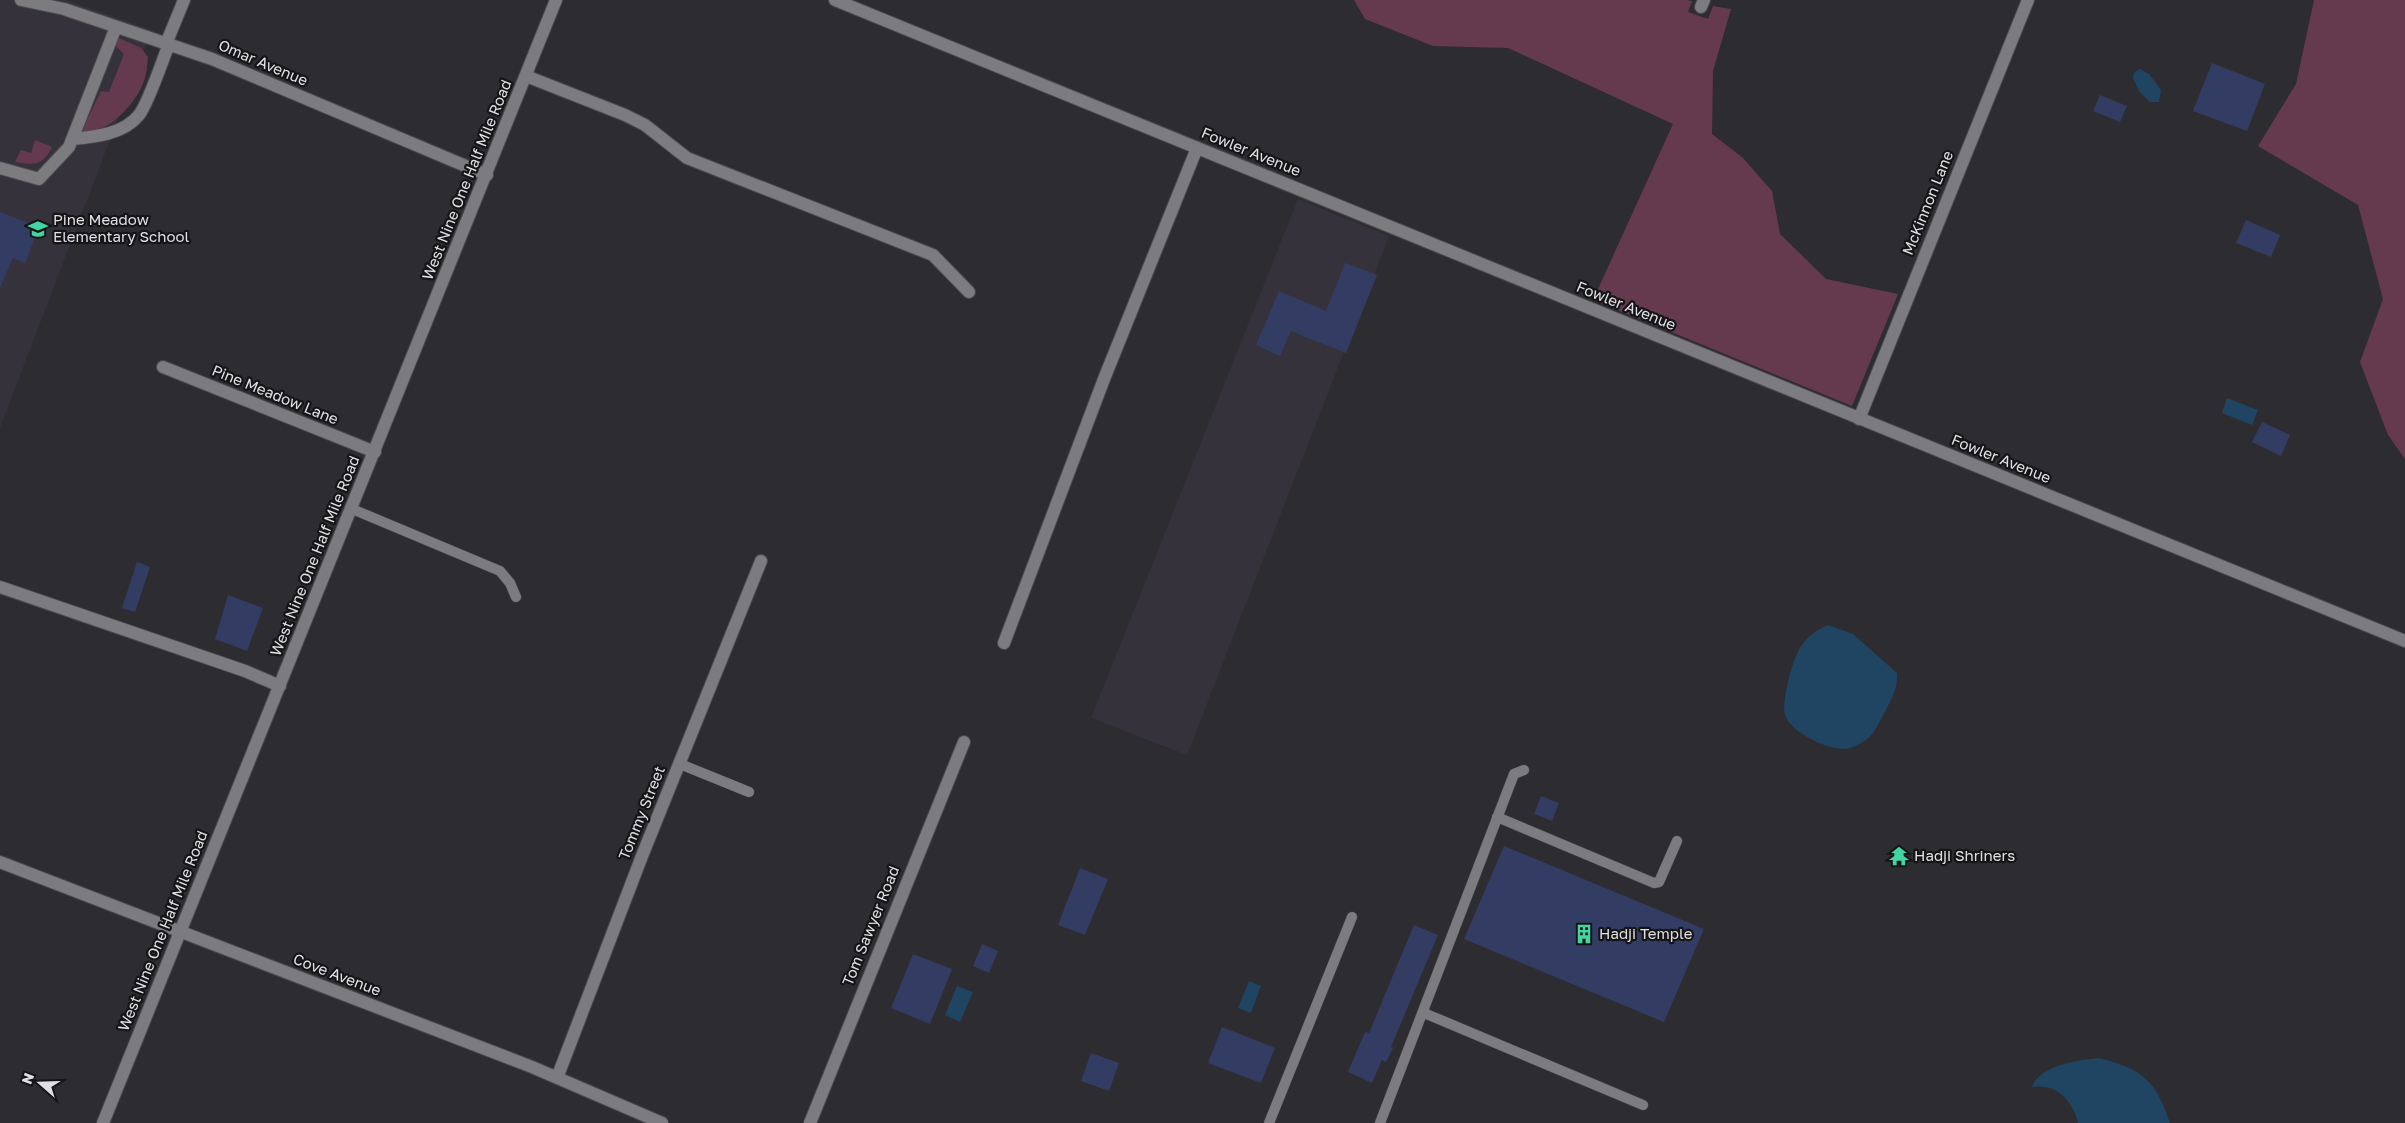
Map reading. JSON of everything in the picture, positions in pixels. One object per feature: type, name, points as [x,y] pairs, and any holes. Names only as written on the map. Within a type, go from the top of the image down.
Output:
[{"type":"street","name":"Omar Avenue","points":[[21,0],[64,9],[245,72],[487,175]]},
{"type":"street","points":[[72,139],[87,138],[122,129],[140,115],[169,44],[168,39],[184,0]]},
{"type":"street","name":"West Nine One Half Mile Road","points":[[103,1123],[556,0]]},
{"type":"street","name":"Fowler Avenue","points":[[835,0],[2405,641]]},
{"type":"street","name":"McKinnon Lane","points":[[1858,419],[2028,0]]},
{"type":"street","points":[[0,168],[39,179],[69,147],[116,27]]},
{"type":"street","points":[[526,76],[646,125],[687,158],[934,256],[969,292]]},
{"type":"street","points":[[1004,643],[1104,379],[1197,148]]},
{"type":"street","name":"Pine Meadow Lane","points":[[163,368],[374,452]]},
{"type":"street","name":"Tommy Street","points":[[557,1078],[642,856],[762,561]]},
{"type":"street","points":[[0,587],[245,671],[280,686]]},
{"type":"street","name":"Tom Sawyer Road","points":[[810,1123],[964,742]]},
{"type":"street","name":"Cove Avenue","points":[[0,862],[557,1078],[662,1123]]},
{"type":"lane","points":[[352,509],[500,570],[510,583],[516,597]]},
{"type":"lane","points":[[680,764],[749,792]]},
{"type":"lane","points":[[1380,1123],[1424,1013],[1514,774],[1524,770]]},
{"type":"lane","points":[[1497,817],[1654,884],[1659,882],[1677,841]]},
{"type":"lane","points":[[1269,1123],[1352,917]]},
{"type":"lane","points":[[1424,1013],[1643,1105]]},
{"type":"shaded area","name":"Pine Meadow Elementary School","points":[[0,0],[67,0],[152,30],[0,428]]},
{"type":"shaded area","points":[[1354,0],[1686,0],[1692,1],[1688,12],[1708,19],[1713,6],[1731,9],[1713,71],[1712,134],[1743,158],[1772,191],[1780,234],[1826,279],[1898,294],[1852,406],[1593,300],[1673,124],[1508,48],[1433,46],[1365,19]]},
{"type":"shaded area","points":[[2314,0],[2405,0],[2405,459],[2388,435],[2360,362],[2383,299],[2358,205],[2258,146],[2296,84]]},
{"type":"shaded area","points":[[119,38],[141,48],[148,57],[144,81],[135,98],[120,116],[101,128],[92,131],[82,130],[101,91],[109,92],[124,54],[114,44]]},
{"type":"shaded area","points":[[35,140],[52,147],[45,158],[33,164],[15,162],[21,150],[31,153]]},
{"type":"shaded area","points":[[1298,199],[1389,236],[1187,755],[1091,718]]},
{"type":"water","points":[[2140,69],[2149,74],[2161,90],[2159,102],[2150,102],[2139,91],[2133,78],[2134,73]]},
{"type":"water","points":[[2227,398],[2258,410],[2252,425],[2222,413]]},
{"type":"water","points":[[1828,625],[1853,634],[1897,673],[1894,693],[1874,731],[1866,740],[1847,749],[1838,749],[1810,739],[1794,728],[1788,721],[1784,710],[1791,670],[1800,648],[1813,633]]},
{"type":"water","points":[[1249,981],[1261,986],[1251,1013],[1238,1008]]},
{"type":"water","points":[[957,986],[973,992],[960,1022],[945,1015]]},
{"type":"water","points":[[2099,1058],[2126,1067],[2145,1078],[2159,1096],[2170,1123],[2078,1123],[2068,1100],[2062,1095],[2049,1088],[2041,1086],[2032,1087],[2043,1073],[2051,1069],[2071,1062]]},
{"type":"building","points":[[2212,63],[2265,84],[2247,131],[2193,111]]},
{"type":"building","points":[[2100,95],[2127,106],[2120,122],[2093,111]]},
{"type":"building","points":[[0,212],[39,227],[25,263],[13,258],[0,288]]},
{"type":"building","points":[[2246,220],[2280,235],[2271,257],[2236,243]]},
{"type":"building","points":[[1345,263],[1377,275],[1346,353],[1291,331],[1280,356],[1256,345],[1279,291],[1326,311]]},
{"type":"building","points":[[2262,422],[2290,435],[2281,456],[2252,442]]},
{"type":"building","points":[[137,562],[150,567],[135,612],[122,608]]},
{"type":"building","points":[[228,595],[263,608],[247,651],[215,639]]},
{"type":"building","points":[[1541,796],[1559,803],[1552,821],[1534,814]]},
{"type":"building","name":"Hadji Temple","points":[[1504,846],[1704,929],[1664,1022],[1464,939]]},
{"type":"building","points":[[1080,868],[1108,879],[1085,935],[1058,925]]},
{"type":"building","points":[[1414,925],[1438,935],[1391,1047],[1393,1048],[1386,1062],[1382,1060],[1372,1083],[1348,1072],[1365,1032],[1369,1033]]},
{"type":"building","points":[[982,944],[998,951],[989,973],[973,966]]},
{"type":"building","points":[[913,954],[952,969],[930,1024],[891,1008]]},
{"type":"building","points":[[1222,1027],[1275,1048],[1261,1083],[1208,1063]]},
{"type":"building","points":[[1091,1053],[1119,1063],[1109,1091],[1081,1081]]},
{"type":"place","name":"Pine Meadow Elementary School","points":[[38,229]]},
{"type":"place","name":"Hadji Shriners","points":[[1899,856]]},
{"type":"place","name":"Hadji Temple","points":[[1584,934]]}]
